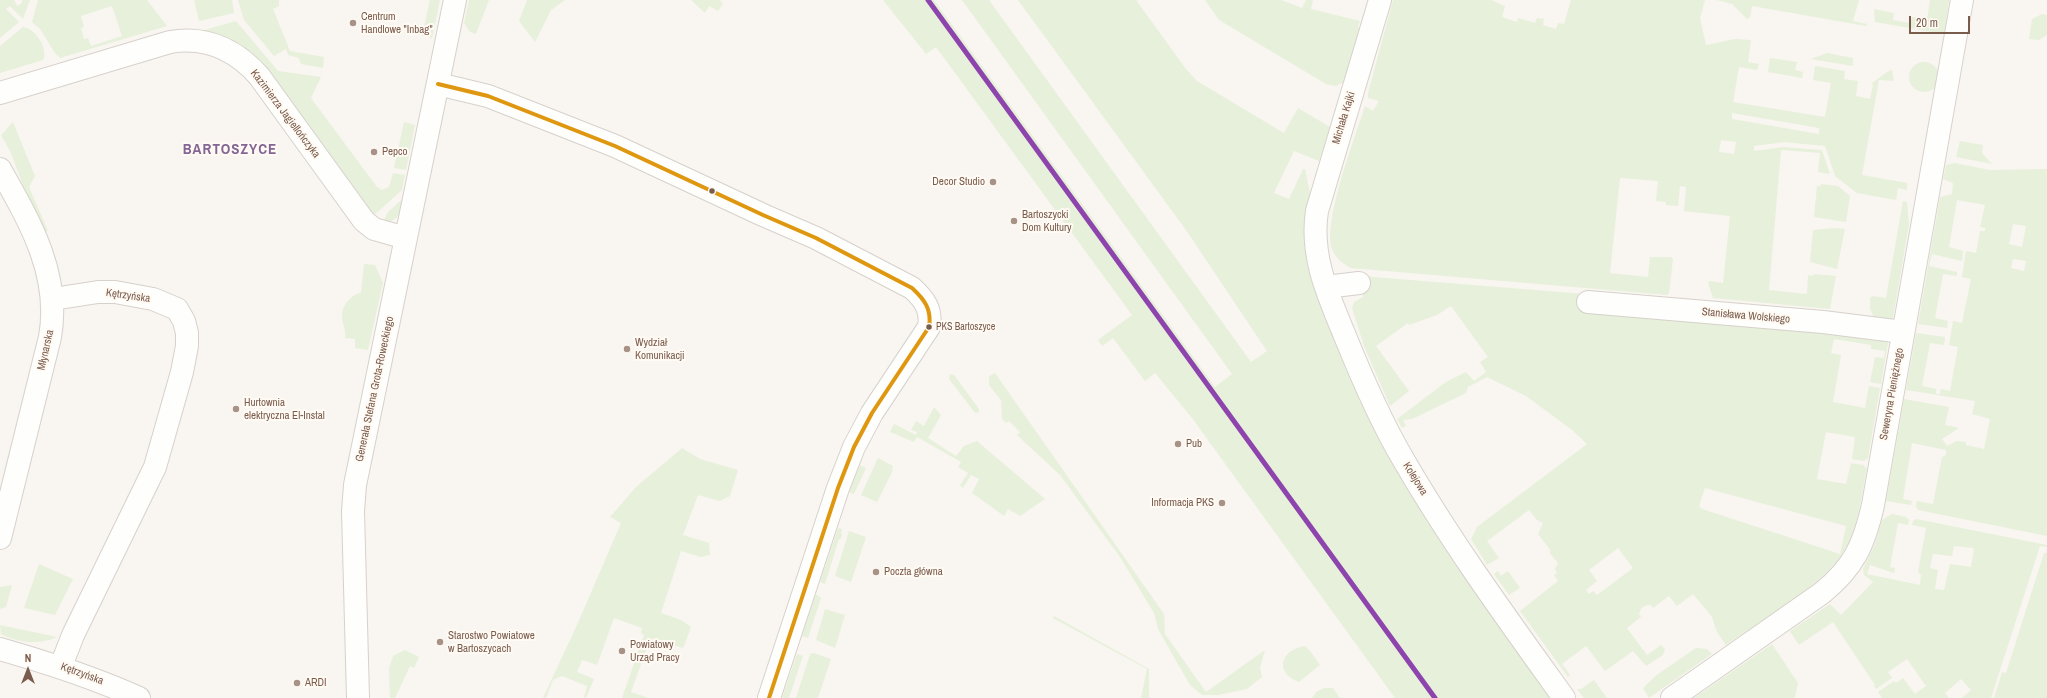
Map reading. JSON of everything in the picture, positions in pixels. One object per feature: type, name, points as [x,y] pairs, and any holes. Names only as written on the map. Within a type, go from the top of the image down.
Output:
[{"type":"street","name":"Generała Stefana Grota-Roweckiego","points":[[358,698],[353,510],[355,485],[455,0]]},
{"type":"street","name":"Michała Kajki","points":[[1314,236],[1320,195],[1380,0]]},
{"type":"street","name":"Seweryna Pieniężnego","points":[[1672,698],[1822,593],[1844,574],[1852,562],[1865,535],[1872,505],[1962,0]]},
{"type":"street","name":"Kazimierza Jagiellończyka","points":[[0,93],[170,42],[190,40],[211,43],[231,52],[252,68],[364,221],[374,229],[406,238]]},
{"type":"street","points":[[438,84],[488,96],[615,146],[816,238],[912,288],[924,298],[930,318],[929,327],[872,413],[854,447],[838,488],[769,698]]},
{"type":"street","name":"Młynarska","points":[[0,169],[32,228],[42,250],[53,299],[53,322],[50,337],[0,538]]},
{"type":"street","name":"Kolejowa","points":[[1314,236],[1318,264],[1326,287],[1370,395],[1403,459],[1476,574],[1564,698]]},
{"type":"street","points":[[1326,287],[1359,283]]},
{"type":"street","name":"Kętrzyńska","points":[[53,299],[98,292],[115,292],[153,299],[177,309],[184,321],[187,333],[187,346],[178,386],[155,467],[73,634],[60,666]]},
{"type":"street","name":"Stanisława Wolskiego","points":[[1588,302],[1823,322],[1903,332]]},
{"type":"street","name":"Kętrzyńska","points":[[0,649],[60,666],[103,681],[140,698]]},
{"type":"green space","points":[[0,0],[14,0],[17,6],[22,3],[22,0],[30,0],[23,19],[10,6],[6,9],[19,22],[0,38]]},
{"type":"green space","points":[[38,0],[147,0],[167,26],[60,58],[55,53],[40,29],[32,22]],"holes":[[[112,6],[122,36],[91,46],[88,38],[84,39],[81,28],[84,27],[81,16]]]},
{"type":"green space","points":[[194,0],[232,0],[234,13],[199,21]]},
{"type":"green space","points":[[238,0],[279,0],[279,6],[273,9],[290,51],[324,57],[323,68],[301,64],[299,58],[288,55],[286,49],[274,56],[244,20]]},
{"type":"green space","points":[[430,0],[440,0],[432,38],[422,36]]},
{"type":"green space","points":[[469,0],[489,0],[476,34],[470,32],[464,23]]},
{"type":"green space","points":[[527,0],[565,0],[551,10],[535,42],[519,21]]},
{"type":"green space","points":[[691,0],[721,0],[720,2],[723,3],[718,11],[709,6],[705,13]]},
{"type":"green space","points":[[883,0],[934,0],[1215,387],[1232,374],[962,0],[989,0],[1251,362],[1267,351],[1186,230],[1018,0],[1136,0],[1186,69],[1197,81],[1284,133],[1298,108],[1330,127],[1319,161],[1294,151],[1274,193],[1289,199],[1303,169],[1305,169],[1310,193],[1304,229],[1307,264],[1318,298],[1367,415],[1394,465],[1492,615],[1550,698],[1395,698],[1192,418],[1155,373],[1145,381],[1113,338],[1102,346],[1098,340],[1132,315],[936,47],[926,54]]},
{"type":"green space","points":[[1205,0],[1281,0],[1302,8],[1306,0],[1313,0],[1311,9],[1360,21],[1358,27],[1361,29],[1346,81],[1336,86],[1326,84],[1219,20]]},
{"type":"green space","points":[[1393,0],[1491,0],[1505,6],[1502,17],[1517,22],[1518,18],[1535,23],[1537,18],[1544,19],[1543,25],[1556,29],[1558,23],[1564,24],[1571,0],[1705,0],[1700,18],[1706,45],[1735,39],[1751,40],[1748,62],[1759,64],[1757,70],[1739,67],[1733,102],[1825,117],[1831,83],[1813,80],[1815,66],[1845,71],[1844,79],[1858,81],[1856,96],[1870,99],[1873,85],[1871,84],[1892,70],[1894,81],[1879,80],[1862,175],[1907,183],[1907,190],[1898,188],[1896,200],[1857,193],[1835,176],[1825,146],[1784,142],[1754,146],[1754,151],[1783,147],[1822,150],[1830,174],[1818,172],[1820,153],[1781,150],[1769,290],[1807,294],[1808,275],[1836,276],[1830,309],[1713,298],[1708,283],[1710,281],[1723,283],[1730,216],[1684,211],[1686,187],[1680,186],[1678,206],[1666,205],[1666,202],[1656,201],[1658,181],[1620,178],[1610,273],[1648,277],[1650,257],[1671,257],[1673,259],[1669,293],[1667,295],[1351,268],[1341,262],[1334,253],[1331,246],[1330,233],[1336,197],[1365,106],[1373,111],[1379,101],[1368,98],[1368,93]],"holes":[[[1732,113],[1819,128],[1819,134],[1732,119]],[[1721,140],[1736,142],[1734,154],[1719,152]]]},
{"type":"green space","points":[[1717,0],[1859,0],[1853,21],[1867,24],[1866,26],[1752,6],[1750,17],[1747,19],[1732,4]]},
{"type":"green space","points":[[1930,0],[1949,0],[1944,34],[1875,22],[1874,9],[1894,13],[1893,20],[1910,23],[1912,17],[1927,20]]},
{"type":"green space","points":[[2042,14],[2047,15],[2047,35],[2039,40],[2029,39],[2032,19]]},
{"type":"green space","points":[[236,21],[278,71],[321,77],[311,98],[377,187],[382,190],[389,187],[393,173],[405,175],[402,190],[373,216],[304,124],[201,31]]},
{"type":"green space","points":[[23,27],[32,31],[40,40],[44,50],[43,60],[0,73],[0,46]]},
{"type":"green space","points":[[1827,53],[1853,58],[1853,66],[1811,59]]},
{"type":"green space","points":[[1770,58],[1797,62],[1795,70],[1803,72],[1802,78],[1768,72]]},
{"type":"green space","points":[[1924,62],[1935,66],[1939,77],[1935,88],[1924,92],[1913,88],[1909,77],[1913,66]]},
{"type":"green space","points":[[13,122],[35,176],[29,187],[48,231],[44,232],[28,199],[11,153],[1,135]]},
{"type":"green space","points":[[404,122],[415,125],[406,170],[394,168]]},
{"type":"green space","points":[[1960,141],[1983,145],[1982,153],[1992,164],[1956,157]]},
{"type":"green space","points":[[1955,163],[1990,170],[2047,169],[2047,536],[1918,510],[1916,506],[1917,501],[1933,504],[1942,457],[1946,455],[1946,450],[1912,443],[1903,499],[1912,501],[1911,505],[1886,501],[1904,399],[1949,407],[1945,425],[1959,428],[1942,439],[1947,446],[1957,441],[1966,442],[1966,445],[1984,449],[1990,419],[1972,414],[1975,401],[1906,390],[1916,333],[1945,337],[1944,345],[1930,343],[1922,386],[1936,389],[1936,394],[1940,394],[1941,389],[1950,391],[1958,347],[1949,345],[1953,321],[1962,323],[1971,279],[1962,277],[1966,251],[1976,253],[1980,231],[1985,231],[1985,228],[1980,227],[1985,205],[1957,200],[1949,247],[1963,251],[1962,261],[1932,254],[1929,266],[1957,272],[1957,276],[1943,274],[1935,318],[1948,321],[1947,328],[1918,324],[1940,197],[1952,194],[1953,183],[1943,179],[1946,165]],"holes":[[[2013,224],[2026,226],[2022,247],[2009,244]],[[2013,259],[2026,261],[2024,271],[2011,268]]]},
{"type":"green space","points":[[1821,184],[1838,186],[1850,196],[1846,222],[1814,217],[1817,186],[1821,186]]},
{"type":"green space","points":[[406,196],[397,217],[393,220],[383,222],[388,212]]},
{"type":"green space","points":[[1903,201],[1907,202],[1909,224],[1893,318],[1887,321],[1874,317],[1870,309],[1870,298],[1873,296],[1886,298]]},
{"type":"green space","points":[[1834,228],[1845,229],[1837,269],[1810,262],[1813,230]]},
{"type":"green space","points":[[364,264],[375,265],[383,283],[368,350],[355,348],[355,339],[345,338],[342,316],[345,304],[355,295],[361,293]]},
{"type":"green space","points":[[1361,276],[1585,294],[1883,338],[1888,343],[1881,384],[1870,382],[1875,357],[1884,358],[1885,351],[1871,349],[1871,345],[1834,339],[1831,353],[1841,355],[1833,402],[1865,408],[1869,386],[1880,388],[1868,458],[1864,461],[1852,459],[1855,437],[1826,432],[1817,479],[1846,484],[1851,463],[1863,465],[1867,469],[1859,511],[1849,542],[1835,564],[1807,590],[1726,645],[1717,632],[1712,617],[1693,594],[1677,606],[1669,596],[1653,608],[1651,605],[1646,605],[1643,607],[1639,614],[1641,617],[1627,628],[1647,655],[1661,645],[1665,649],[1663,655],[1646,666],[1633,651],[1605,671],[1586,646],[1562,664],[1570,675],[1568,677],[1520,611],[1558,581],[1554,575],[1557,573],[1555,569],[1558,563],[1538,534],[1543,523],[1537,520],[1529,510],[1487,541],[1499,558],[1487,565],[1471,539],[1477,527],[1587,444],[1572,430],[1526,396],[1487,377],[1468,387],[1466,393],[1412,419],[1403,420],[1406,426],[1402,428],[1397,419],[1446,382],[1466,372],[1474,381],[1486,372],[1480,362],[1488,357],[1451,306],[1437,315],[1409,325],[1408,323],[1376,346],[1409,391],[1390,406],[1364,346],[1352,308],[1354,302],[1363,297]],"holes":[[[1705,488],[1846,526],[1840,554],[1702,509],[1699,506]],[[1618,548],[1633,568],[1597,595],[1593,591],[1589,594],[1586,590],[1597,581],[1589,570]]]},
{"type":"green space","points":[[995,373],[1164,614],[1165,634],[1206,692],[1265,650],[1260,668],[1262,677],[1247,689],[1218,695],[1202,695],[1190,685],[1158,629],[1154,613],[1120,557],[1060,475],[1017,435],[1020,432],[1009,421],[1006,423],[1002,419],[1001,400],[989,385],[989,376]]},
{"type":"green space","points":[[950,374],[954,375],[979,409],[979,412],[975,413],[949,379]]},
{"type":"green space","points":[[934,407],[941,415],[928,438],[956,456],[964,446],[977,441],[1045,499],[1020,516],[1008,509],[1004,516],[972,493],[979,479],[971,475],[963,488],[960,485],[968,473],[958,467],[961,462],[917,437],[914,442],[890,432],[894,424],[916,435],[917,432],[911,430],[916,421],[924,426]]},
{"type":"green space","points":[[682,448],[700,459],[738,470],[730,496],[720,501],[698,495],[683,535],[709,543],[710,555],[701,557],[681,551],[661,613],[681,620],[691,627],[683,648],[656,639],[650,639],[631,692],[649,698],[622,698],[644,635],[641,633],[642,628],[614,618],[597,665],[582,660],[577,672],[594,679],[586,698],[584,698],[587,686],[562,676],[553,680],[546,698],[543,698],[577,625],[621,523],[610,517],[636,487]]},
{"type":"green space","points":[[878,458],[893,466],[893,470],[877,502],[861,495]]},
{"type":"green space","points":[[859,465],[866,468],[854,494],[849,492]]},
{"type":"green space","points":[[1892,514],[1906,517],[1909,520],[1908,525],[1898,523],[1890,567],[1895,568],[1894,573],[1870,565],[1867,574],[1920,585],[1921,575],[1918,572],[1926,528],[1912,525],[1913,521],[1916,519],[2047,545],[2047,547],[2040,546],[1991,698],[1962,698],[1971,690],[1961,679],[1945,693],[1949,698],[1882,698],[1878,692],[1894,681],[1896,683],[1903,678],[1915,694],[1926,686],[1907,659],[1888,672],[1892,678],[1876,689],[1874,686],[1875,685],[1833,622],[1799,645],[1791,633],[1790,631],[1830,604],[1841,615],[1873,582],[1864,575],[1863,569],[1875,544],[1882,520]],"holes":[[[1954,546],[1974,548],[1971,567],[1950,564],[1944,590],[1935,589],[1938,570],[1930,568],[1933,554],[1952,556]]]},
{"type":"green space","points":[[838,528],[842,529],[841,539],[839,539],[825,584],[820,582]]},
{"type":"green space","points":[[849,531],[866,537],[851,582],[835,576]]},
{"type":"green space","points":[[2044,553],[2047,553],[2047,698],[1994,698],[2002,672],[2006,673]]},
{"type":"green space","points":[[39,564],[73,579],[55,615],[24,608]]},
{"type":"green space","points":[[1498,571],[1501,576],[1508,571],[1520,588],[1509,595],[1494,574]]},
{"type":"green space","points":[[12,585],[6,607],[0,609],[0,587]]},
{"type":"green space","points":[[816,594],[821,598],[808,638],[802,636]]},
{"type":"green space","points":[[825,609],[845,615],[835,648],[816,640]]},
{"type":"green space","points":[[1054,616],[1149,669],[1149,698],[1141,698],[1147,669],[1053,618]]},
{"type":"green space","points":[[0,625],[57,637],[50,640],[36,642],[22,641],[1,634]]},
{"type":"green space","points":[[1772,644],[1798,683],[1795,698],[1694,698]]},
{"type":"green space","points":[[1305,646],[1320,665],[1299,682],[1291,678],[1286,673],[1283,668],[1283,662],[1290,652]]},
{"type":"green space","points":[[1696,648],[1707,649],[1712,654],[1649,698],[1643,688],[1658,674]]},
{"type":"green space","points":[[405,650],[419,657],[414,668],[410,666],[395,698],[390,698],[389,668],[393,656]]},
{"type":"green space","points":[[814,653],[831,659],[818,698],[796,698],[810,654]]},
{"type":"green space","points":[[797,654],[803,656],[789,698],[782,698]]},
{"type":"green space","points":[[1594,680],[1607,698],[1584,698],[1577,689],[1581,689]]},
{"type":"green space","points":[[1324,688],[1333,688],[1340,698],[1312,698],[1316,692]]},
{"type":"transit line","points":[[928,0],[1435,698]]},
{"type":"transit line","points":[[438,84],[488,96],[615,146],[816,238],[912,288],[926,305],[930,321],[929,327],[872,413],[854,447],[838,488],[769,698]]},
{"type":"place","name":"Centrum Handlowe \"Inbag\"","points":[[353,23]]},
{"type":"place","name":"Pepco","points":[[374,152]]},
{"type":"place","name":"Decor Studio","points":[[993,182]]},
{"type":"place","name":"Bartoszycki Dom Kultury","points":[[1014,221]]},
{"type":"place","name":"PKS Bartoszyce","points":[[929,327]]},
{"type":"place","name":"Wydział Komunikacji","points":[[627,349]]},
{"type":"place","name":"Hurtownia elektryczna El-Instal","points":[[236,409]]},
{"type":"place","name":"Pub","points":[[1178,444]]},
{"type":"place","name":"Informacja PKS","points":[[1222,503]]},
{"type":"place","name":"Poczta główna","points":[[876,572]]},
{"type":"place","name":"Starostwo Powiatowe w Bartoszycach","points":[[440,642]]},
{"type":"place","name":"Powiatowy Urząd Pracy","points":[[622,651]]},
{"type":"place","name":"ARDI","points":[[297,683]]},
{"type":"district","name":"BARTOSZYCE","points":[[230,150]]}]
